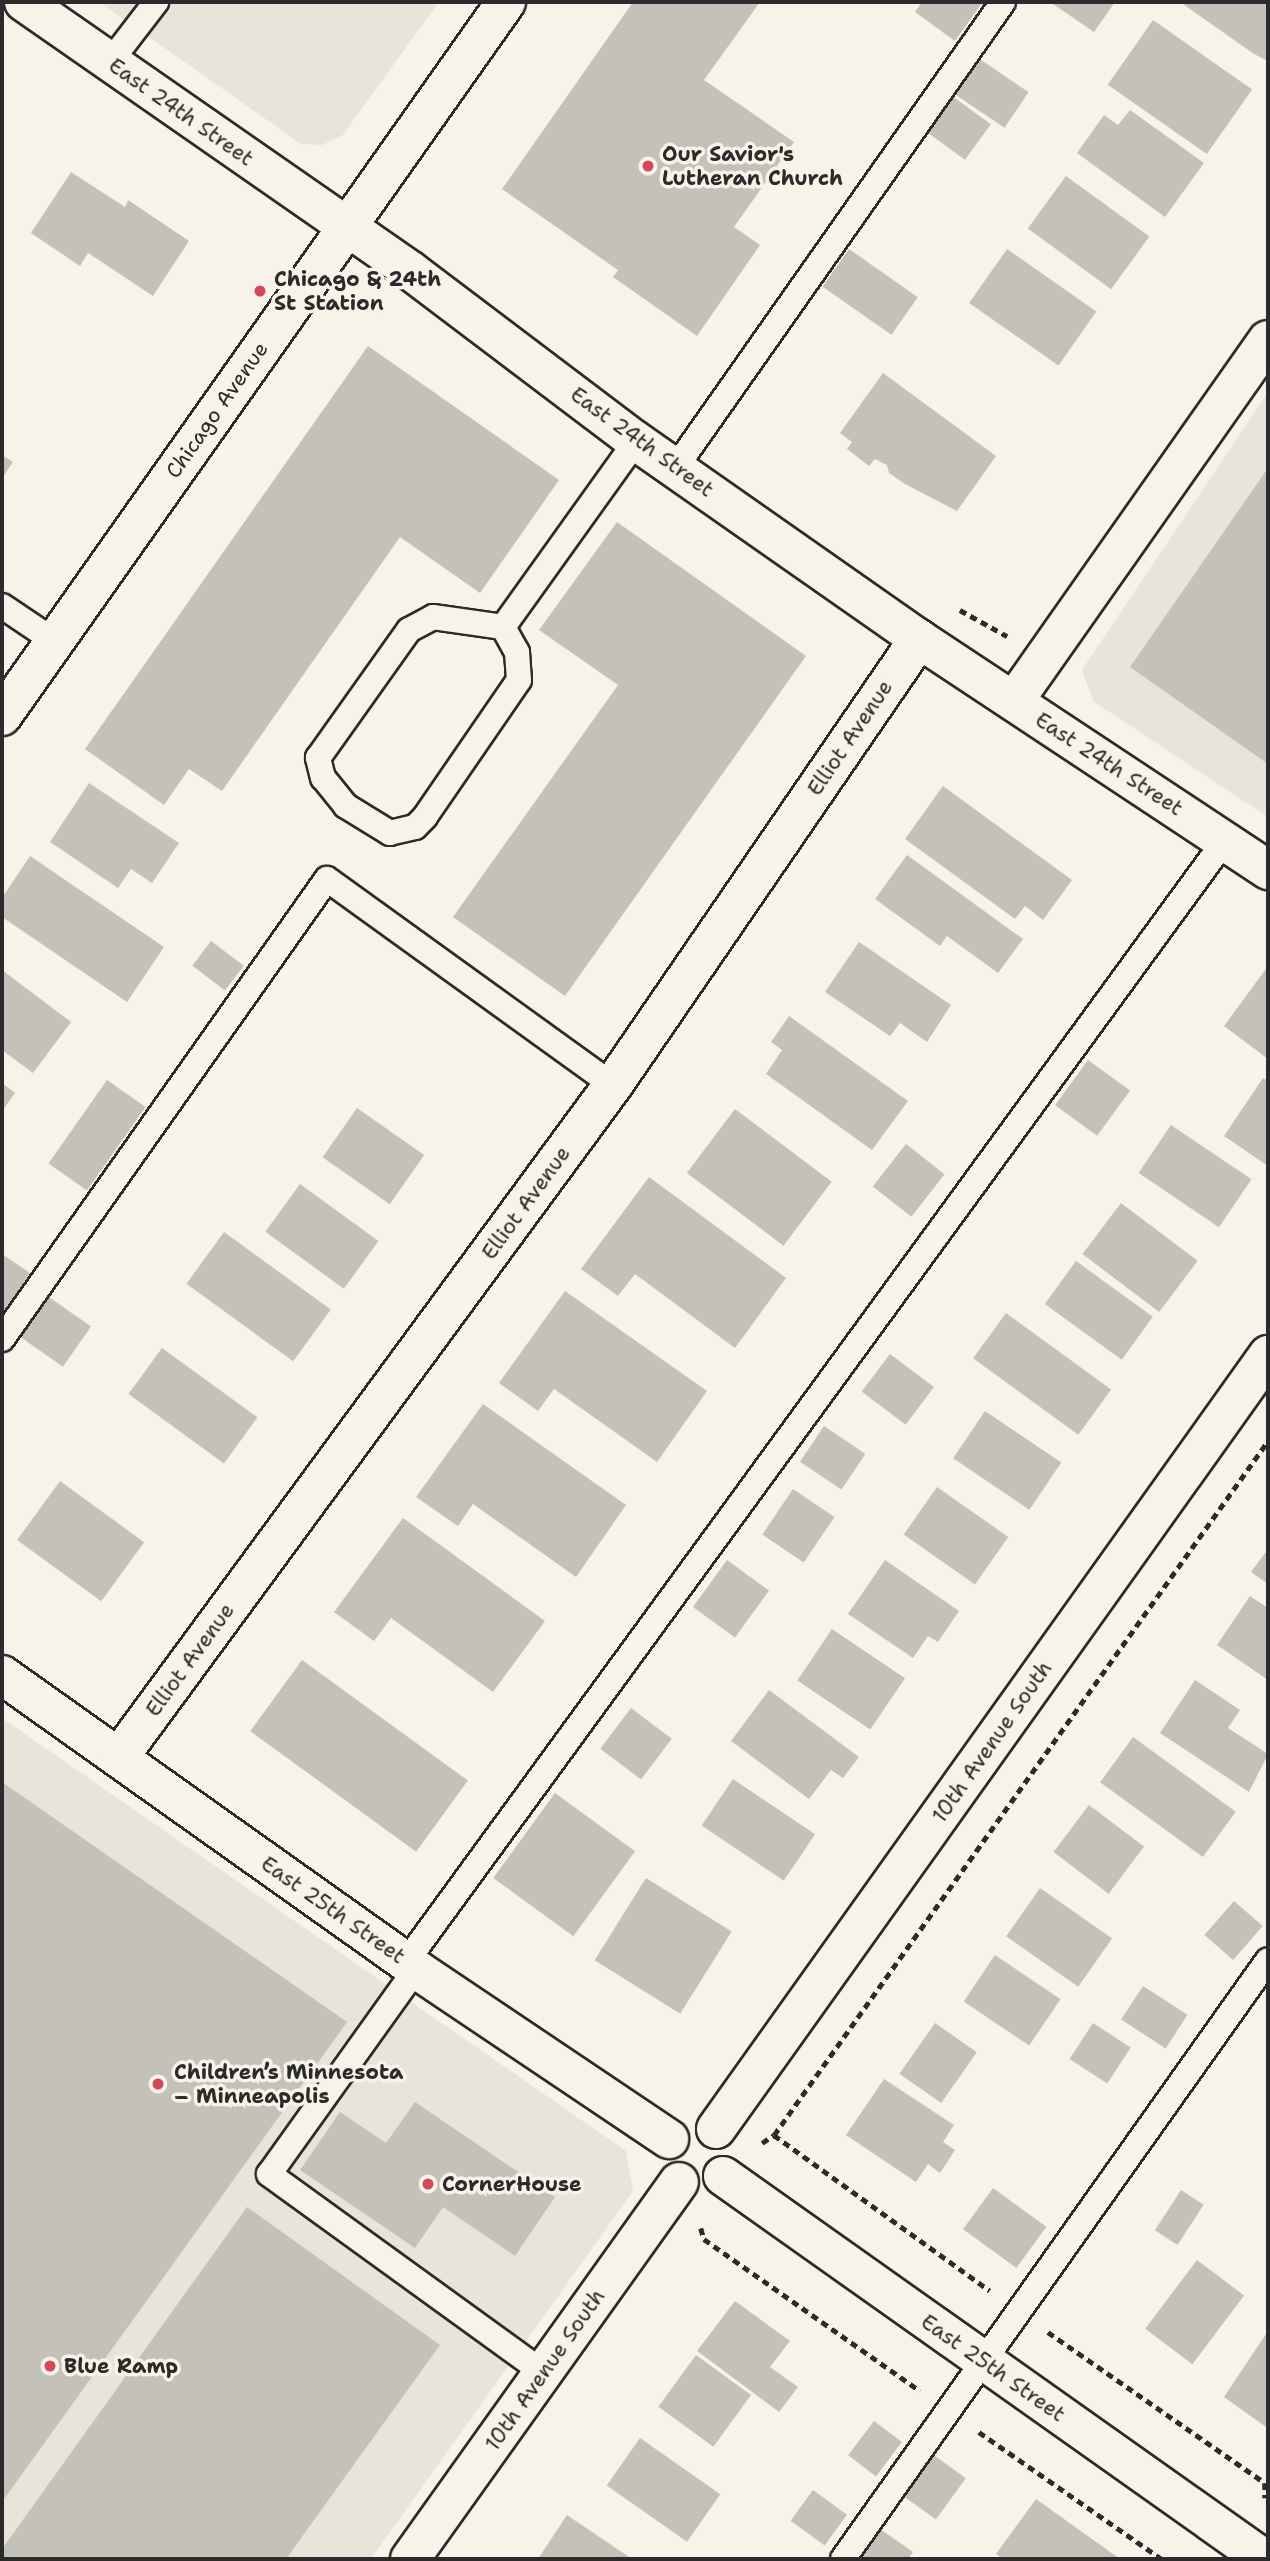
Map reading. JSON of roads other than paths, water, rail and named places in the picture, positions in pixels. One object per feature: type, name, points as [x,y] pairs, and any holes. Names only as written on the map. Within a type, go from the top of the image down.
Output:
[{"type":"street","name":"East 24th Street","points":[[24,2],[347,227],[636,441],[919,639],[1268,870]]},
{"type":"street","name":"Chicago Avenue","points":[[2,716],[506,2]]},
{"type":"street","points":[[1014,701],[1268,340]]},
{"type":"street","name":"Elliot Avenue","points":[[118,1757],[613,1085],[919,639]]},
{"type":"street","name":"10th Avenue South","points":[[716,2129],[1268,1355]]},
{"type":"street","name":"East 25th Street","points":[[2,1675],[411,1966],[669,2139]]},
{"type":"street","points":[[696,2123],[716,2129],[724,2137],[730,2157],[723,2176],[706,2187],[679,2182],[667,2167],[669,2139],[696,2123]]},
{"type":"street","name":"East 25th Street","points":[[723,2176],[1264,2559]]},
{"type":"street","name":"10th Avenue South","points":[[410,2559],[679,2182]]},
{"type":"lane","points":[[110,62],[156,2]]},
{"type":"lane","points":[[676,467],[1003,2]]},
{"type":"lane","points":[[503,627],[636,441]]},
{"type":"lane","points":[[2,606],[54,641]]},
{"type":"lane","points":[[433,617],[503,627],[517,652],[519,680],[425,817],[415,827],[390,833],[362,819],[332,791],[318,758],[409,630],[433,617]]},
{"type":"lane","points":[[543,2372],[269,2174],[411,1966],[1226,840]]},
{"type":"lane","points":[[2,1339],[327,879],[613,1085]]},
{"type":"lane","points":[[843,2559],[1268,1961]]},
{"type":"place","name":"Our Savior's Lutheran Church","points":[[648,166]]},
{"type":"place","name":"Chicago & 24th St Station","points":[[260,291]]},
{"type":"place","name":"Children’s Minnesota – Minneapolis","points":[[158,2084]]},
{"type":"place","name":"CornerHouse","points":[[428,2184]]},
{"type":"place","name":"Blue Ramp","points":[[50,2366]]}]
